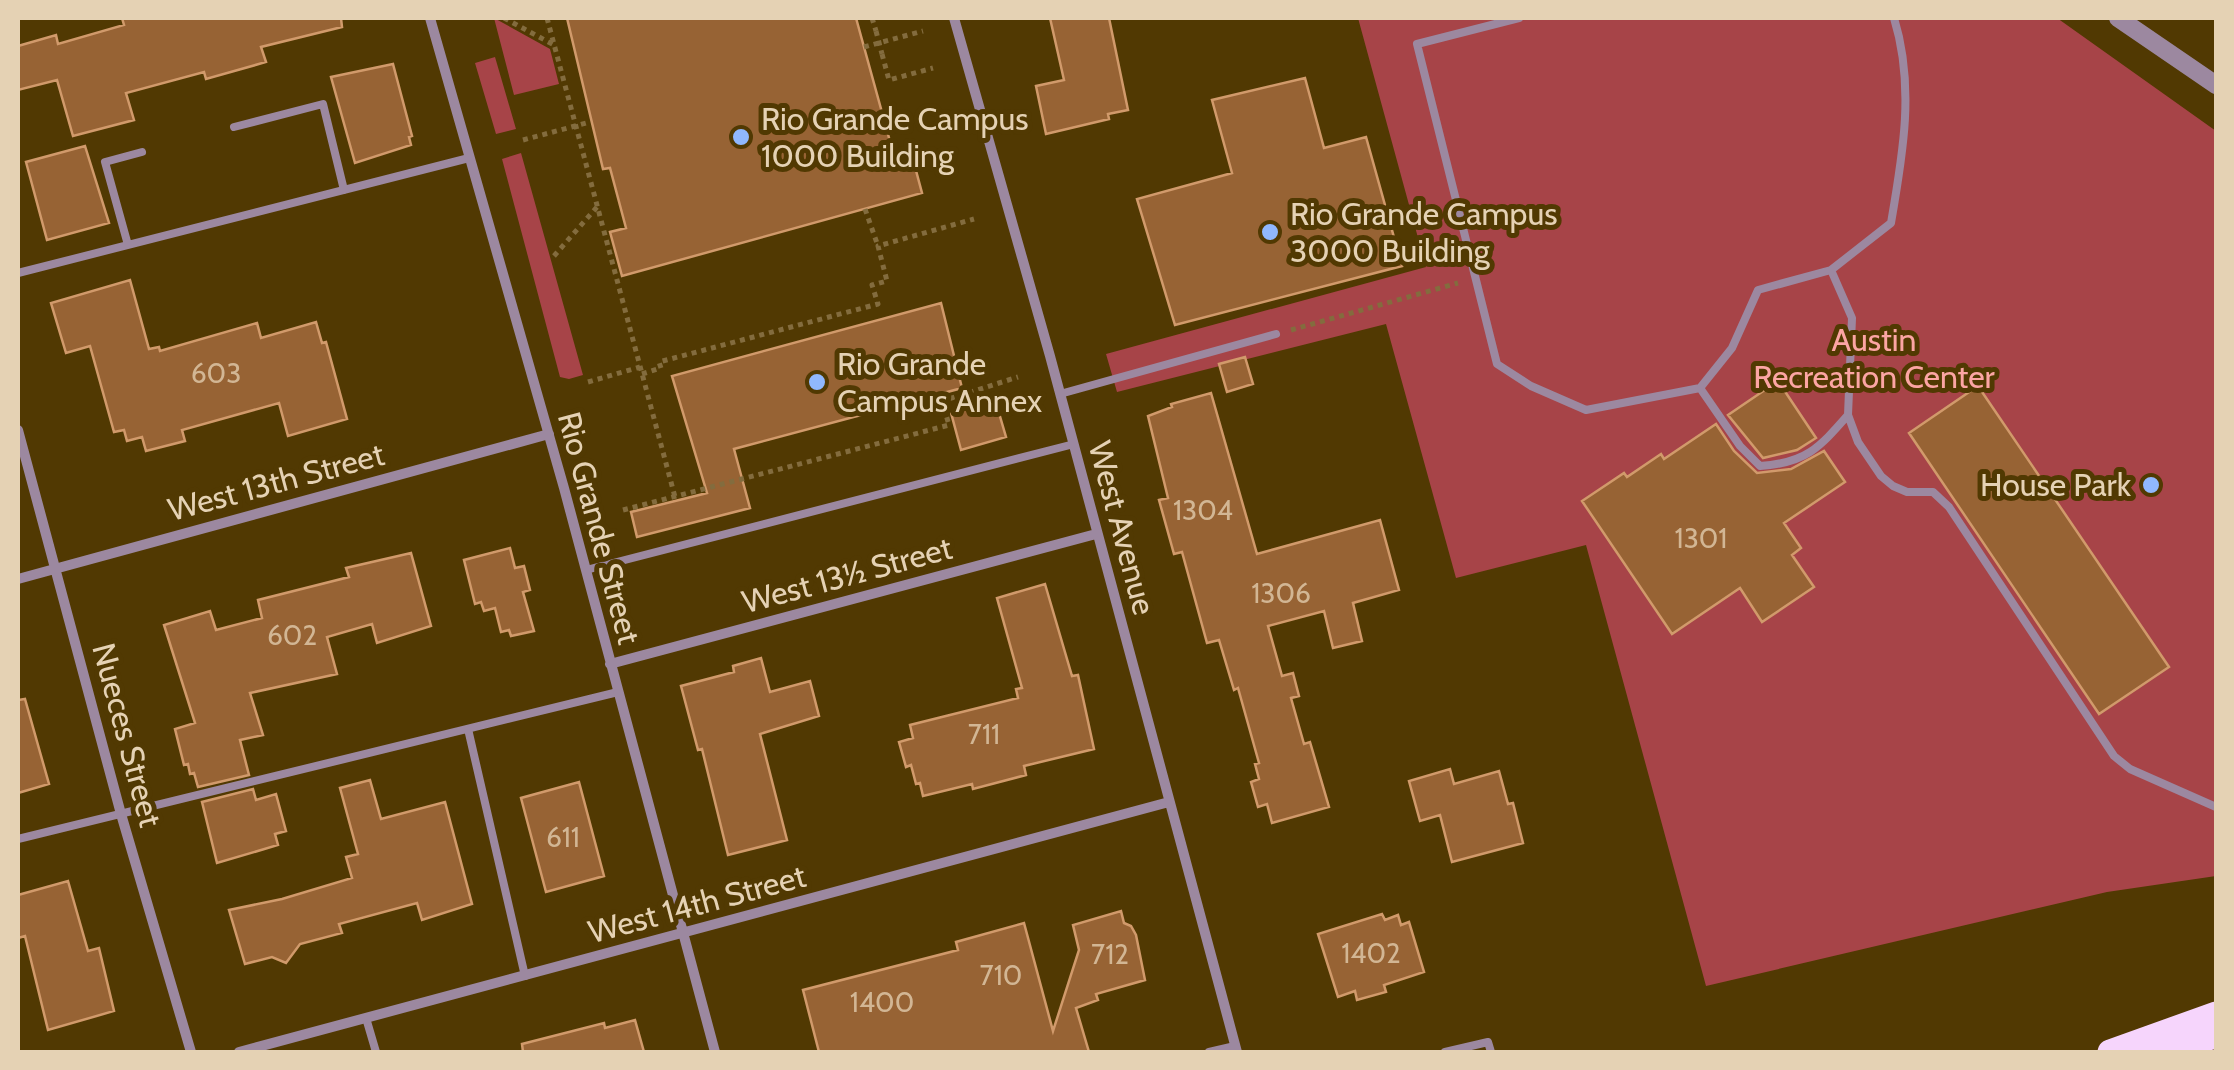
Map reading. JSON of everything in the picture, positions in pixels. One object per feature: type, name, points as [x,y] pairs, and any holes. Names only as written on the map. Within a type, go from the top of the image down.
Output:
[{"type":"main road","points":[[2110,1052],[2216,1014]]},
{"type":"main road","points":[[2145,1052],[2216,1036]]},
{"type":"street","name":"Rio Grande Street","points":[[430,18],[586,570],[715,1052]]},
{"type":"street","name":"West Avenue","points":[[954,18],[1074,444],[1236,1049]]},
{"type":"street","points":[[2118,18],[2216,85]]},
{"type":"street","name":"Nueces Street","points":[[18,430],[121,814],[191,1052]]},
{"type":"street","name":"West 13th Street","points":[[18,579],[548,434]]},
{"type":"street","name":"West 13½ Street","points":[[610,664],[1096,534]]},
{"type":"street","name":"West 14th Street","points":[[239,1052],[1168,802]]},
{"type":"lane","points":[[1519,18],[1417,44],[1496,364],[1531,386],[1586,410],[1700,388],[1732,348],[1758,290],[1831,270],[1891,222],[1906,133],[1904,50],[1894,18]]},
{"type":"lane","points":[[234,127],[323,104],[344,190]]},
{"type":"lane","points":[[128,245],[105,162],[142,152]]},
{"type":"lane","points":[[18,273],[468,158]]},
{"type":"lane","points":[[1831,270],[1852,318],[1848,415],[1858,442],[1881,476],[1907,492],[1933,492],[1948,507],[2114,756],[2130,770],[2216,807]]},
{"type":"lane","points":[[1060,394],[1276,334]]},
{"type":"lane","points":[[1700,388],[1740,446],[1760,466],[1790,464],[1818,448],[1848,415]]},
{"type":"lane","points":[[586,570],[1074,444]]},
{"type":"lane","points":[[18,839],[618,692]]},
{"type":"lane","points":[[468,729],[525,976]]},
{"type":"lane","points":[[366,1018],[376,1052]]},
{"type":"lane","points":[[1445,1052],[1488,1042],[1491,1052]]},
{"type":"lane","points":[[1209,1052],[1236,1049]]},
{"type":"path","points":[[504,18],[554,45]]},
{"type":"path","points":[[547,18],[675,497]]},
{"type":"path","points":[[872,18],[888,80],[933,68]]},
{"type":"path","points":[[879,43],[864,47],[923,31]]},
{"type":"path","points":[[523,140],[590,122]]},
{"type":"path","points":[[554,256],[597,207]]},
{"type":"path","points":[[588,382],[661,368],[659,362],[878,304],[872,286],[887,281],[865,209]]},
{"type":"path","points":[[878,246],[974,219]]},
{"type":"path","points":[[1276,334],[1475,278]]},
{"type":"path","points":[[623,510],[949,425],[942,401],[1018,377]]},
{"type":"green space","points":[[494,18],[550,49],[559,84],[514,95]]},
{"type":"green space","name":"Austin Recreation Center","points":[[1358,18],[2057,18],[2216,131],[2216,876],[2107,892],[1706,986],[1586,545],[1456,578],[1386,324],[1117,392],[1106,354],[1426,267]]},
{"type":"green space","points":[[495,57],[516,129],[496,134],[475,63]]},
{"type":"green space","points":[[521,153],[583,375],[569,379],[560,377],[502,159]]},
{"type":"building","points":[[122,18],[341,18],[342,27],[261,47],[266,62],[206,79],[204,72],[126,93],[134,120],[73,136],[57,80],[18,90],[18,46],[56,35],[58,44],[124,25]]},
{"type":"building","name":"Rio Grande Campus 1000 Building","points":[[567,18],[856,18],[894,156],[911,152],[922,193],[622,276],[610,232],[626,228],[610,168],[603,169]]},
{"type":"building","points":[[1050,18],[1109,18],[1128,110],[1108,114],[1109,119],[1046,134],[1036,86],[1064,80]]},
{"type":"building","points":[[393,64],[411,145],[355,163],[331,77]]},
{"type":"building","name":"Rio Grande Campus 3000 Building","points":[[1305,78],[1324,148],[1366,137],[1402,266],[1175,325],[1137,199],[1232,173],[1212,100]]},
{"type":"building","points":[[85,146],[109,223],[47,240],[26,162]]},
{"type":"building","points":[[130,280],[149,349],[159,347],[160,351],[257,323],[261,338],[316,322],[322,343],[326,342],[347,419],[288,436],[279,403],[182,430],[185,441],[146,451],[142,437],[127,441],[124,430],[114,432],[90,346],[66,353],[51,303]]},
{"type":"building","name":"Rio Grande Campus Annex","points":[[941,303],[962,388],[734,449],[750,508],[637,537],[631,512],[707,493],[672,376]]},
{"type":"building","points":[[1245,357],[1253,384],[1227,392],[1219,364]]},
{"type":"building","points":[[1778,381],[1816,438],[1797,450],[1763,458],[1728,415]]},
{"type":"building","name":"House Park","points":[[1978,386],[2169,667],[2099,714],[1909,433]]},
{"type":"building","points":[[1211,393],[1257,554],[1380,520],[1399,590],[1353,603],[1362,641],[1333,648],[1324,611],[1268,626],[1282,676],[1293,673],[1299,696],[1291,698],[1304,744],[1310,742],[1329,807],[1272,823],[1267,804],[1258,807],[1251,782],[1259,779],[1255,764],[1259,763],[1238,688],[1234,690],[1219,640],[1207,643],[1182,552],[1174,554],[1159,500],[1168,498],[1148,416],[1172,407],[1171,404]]},
{"type":"building","points":[[994,396],[1006,437],[961,450],[950,409]]},
{"type":"building","name":"Austin Recreation Center","points":[[1716,424],[1734,451],[1757,473],[1791,469],[1824,451],[1845,482],[1784,523],[1801,548],[1792,555],[1814,587],[1762,622],[1740,588],[1672,634],[1582,501],[1661,454],[1664,459]]},
{"type":"building","points":[[510,548],[515,568],[524,566],[530,590],[523,592],[534,631],[511,636],[509,630],[501,632],[495,608],[484,611],[481,602],[475,604],[464,560]]},
{"type":"building","points":[[411,553],[431,626],[377,643],[372,624],[327,637],[337,674],[250,693],[263,735],[240,740],[249,775],[198,787],[194,773],[190,774],[188,764],[184,765],[175,729],[195,723],[164,625],[210,611],[216,630],[262,618],[258,600],[349,577],[346,568]]},
{"type":"building","points":[[1045,584],[1072,676],[1078,675],[1094,749],[1024,766],[1026,775],[973,789],[972,784],[923,796],[911,765],[906,767],[899,742],[913,738],[910,725],[1018,698],[1016,689],[1022,688],[997,598]]},
{"type":"building","points":[[761,658],[770,692],[810,681],[819,716],[760,734],[787,840],[728,855],[702,749],[698,750],[681,686],[734,672],[733,666]]},
{"type":"building","points":[[25,699],[49,784],[18,793],[18,700]]},
{"type":"building","points":[[1450,769],[1454,784],[1499,771],[1508,804],[1513,803],[1523,843],[1452,862],[1440,815],[1420,821],[1409,781]]},
{"type":"building","points":[[370,780],[381,819],[445,802],[472,904],[422,920],[417,903],[339,924],[342,933],[300,944],[286,963],[272,957],[245,964],[229,910],[352,878],[346,857],[358,854],[340,788]]},
{"type":"building","points":[[579,782],[604,876],[546,892],[521,798]]},
{"type":"building","points":[[253,789],[256,800],[276,794],[286,831],[275,834],[278,845],[217,863],[202,802]]},
{"type":"building","points":[[68,881],[88,951],[99,948],[114,1011],[48,1030],[25,936],[18,938],[18,895]]},
{"type":"building","points":[[1121,911],[1124,923],[1136,935],[1145,980],[1096,994],[1098,1000],[1076,1008],[1089,1052],[819,1052],[803,990],[958,950],[956,942],[1024,923],[1053,1031],[1079,950],[1073,925]]},
{"type":"building","points":[[1382,914],[1385,920],[1398,915],[1401,925],[1409,922],[1424,972],[1384,985],[1386,992],[1357,1000],[1355,991],[1338,997],[1318,934]]},
{"type":"building","points":[[635,1020],[644,1052],[523,1052],[522,1044],[604,1023],[605,1028]]},
{"type":"place","name":"Rio Grande Campus 1000 Building","points":[[741,137]]},
{"type":"place","name":"Rio Grande Campus 3000 Building","points":[[1270,232]]},
{"type":"place","name":"Rio Grande Campus Annex","points":[[817,382]]},
{"type":"place","name":"House Park","points":[[2151,485]]}]
